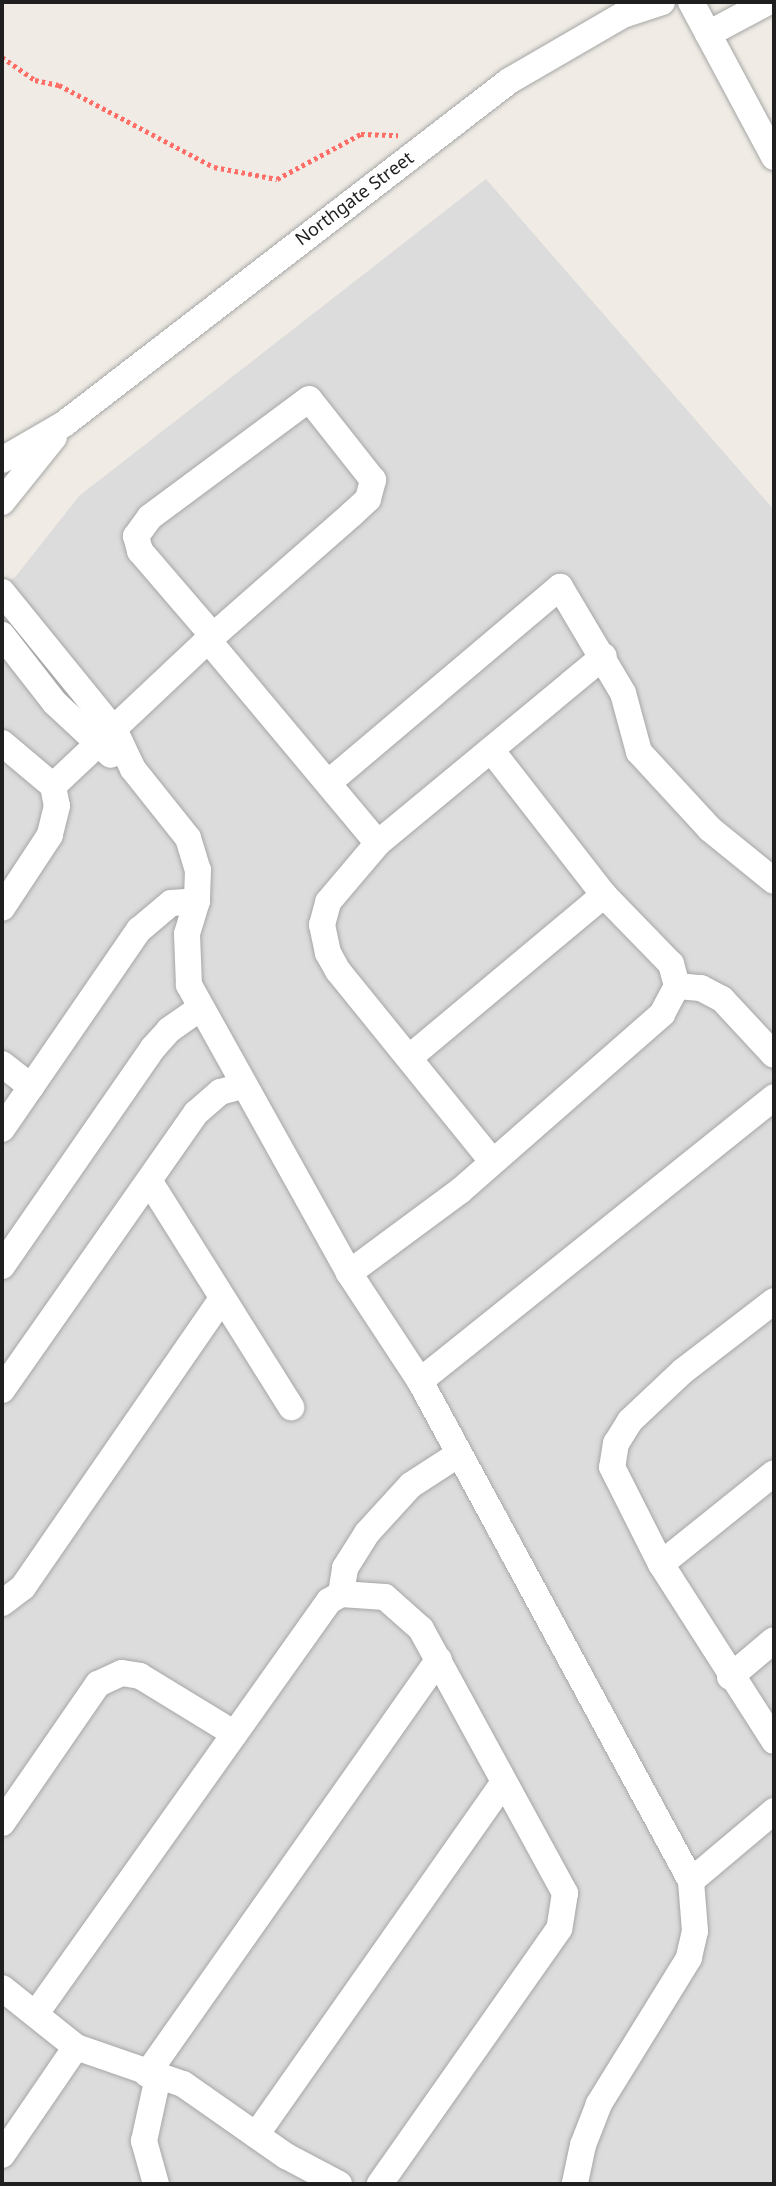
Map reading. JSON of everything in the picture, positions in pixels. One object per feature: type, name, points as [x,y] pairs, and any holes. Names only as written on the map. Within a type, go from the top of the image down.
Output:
[{"type":"street","name":"Northgate Street","points":[[2,460],[64,424],[509,81],[623,15],[662,2]]},
{"type":"street","points":[[691,2],[774,157]]},
{"type":"street","points":[[708,34],[768,2]]},
{"type":"street","points":[[53,786],[211,638],[352,514],[373,489],[366,469],[309,399],[150,517],[136,536],[140,551],[211,638],[328,783],[378,842]]},
{"type":"street","name":"Northgate Street","points":[[2,502],[64,424]]},
{"type":"street","points":[[328,783],[560,587],[604,656],[623,693],[639,752],[710,829],[774,881]]},
{"type":"street","points":[[2,592],[9,631],[133,769],[192,847],[198,870],[197,901],[185,963],[188,985],[349,1273],[420,1381],[691,1881],[695,1931],[689,1958],[599,2104],[583,2145],[575,2184]]},
{"type":"street","points":[[492,1161],[338,971],[322,925],[328,902],[378,842],[604,656]]},
{"type":"street","points":[[2,743],[53,786],[57,806],[50,835],[2,908]]},
{"type":"street","points":[[349,1273],[492,1161],[663,1014],[677,986],[671,964],[604,895],[491,750]]},
{"type":"street","points":[[410,1057],[604,895]]},
{"type":"street","points":[[2,1129],[147,921],[171,903],[197,901]]},
{"type":"street","points":[[677,986],[701,988],[722,999],[774,1055]]},
{"type":"street","points":[[2,1266],[153,1048],[201,1008]]},
{"type":"street","points":[[2,1064],[31,1087]]},
{"type":"street","points":[[2,1390],[208,1100],[243,1086]]},
{"type":"street","points":[[420,1381],[774,1097]]},
{"type":"street","points":[[150,1182],[291,1407]]},
{"type":"street","points":[[2,1603],[23,1587],[222,1299]]},
{"type":"street","points":[[774,1301],[683,1371],[630,1421],[616,1443],[612,1467],[620,1490],[661,1564],[730,1677],[774,1741]]},
{"type":"street","points":[[341,1594],[345,1567],[367,1533],[411,1485],[459,1454]]},
{"type":"street","points":[[661,1564],[774,1473]]},
{"type":"street","points":[[37,2012],[330,1601],[341,1594],[385,1597],[414,1620],[439,1659],[502,1785],[565,1893],[559,1929],[380,2184]]},
{"type":"street","points":[[730,1677],[774,1640]]},
{"type":"street","points":[[156,2184],[144,2141],[153,2076],[439,1659]]},
{"type":"street","points":[[2,1823],[97,1684],[122,1673],[140,1676],[235,1734]]},
{"type":"street","points":[[256,2135],[502,1785]]},
{"type":"street","points":[[691,1881],[774,1811]]},
{"type":"street","points":[[2,1987],[37,2012],[76,2047],[153,2076],[183,2084],[256,2135],[339,2184]]},
{"type":"street","points":[[2,2155],[76,2047]]},
{"type":"path","points":[[2,57],[35,80],[59,85],[214,167],[277,179],[361,134],[436,136]]},
{"type":"shaded area","points":[[486,179],[774,510],[774,2184],[2,2184],[2,587],[16,576],[79,496]]}]
